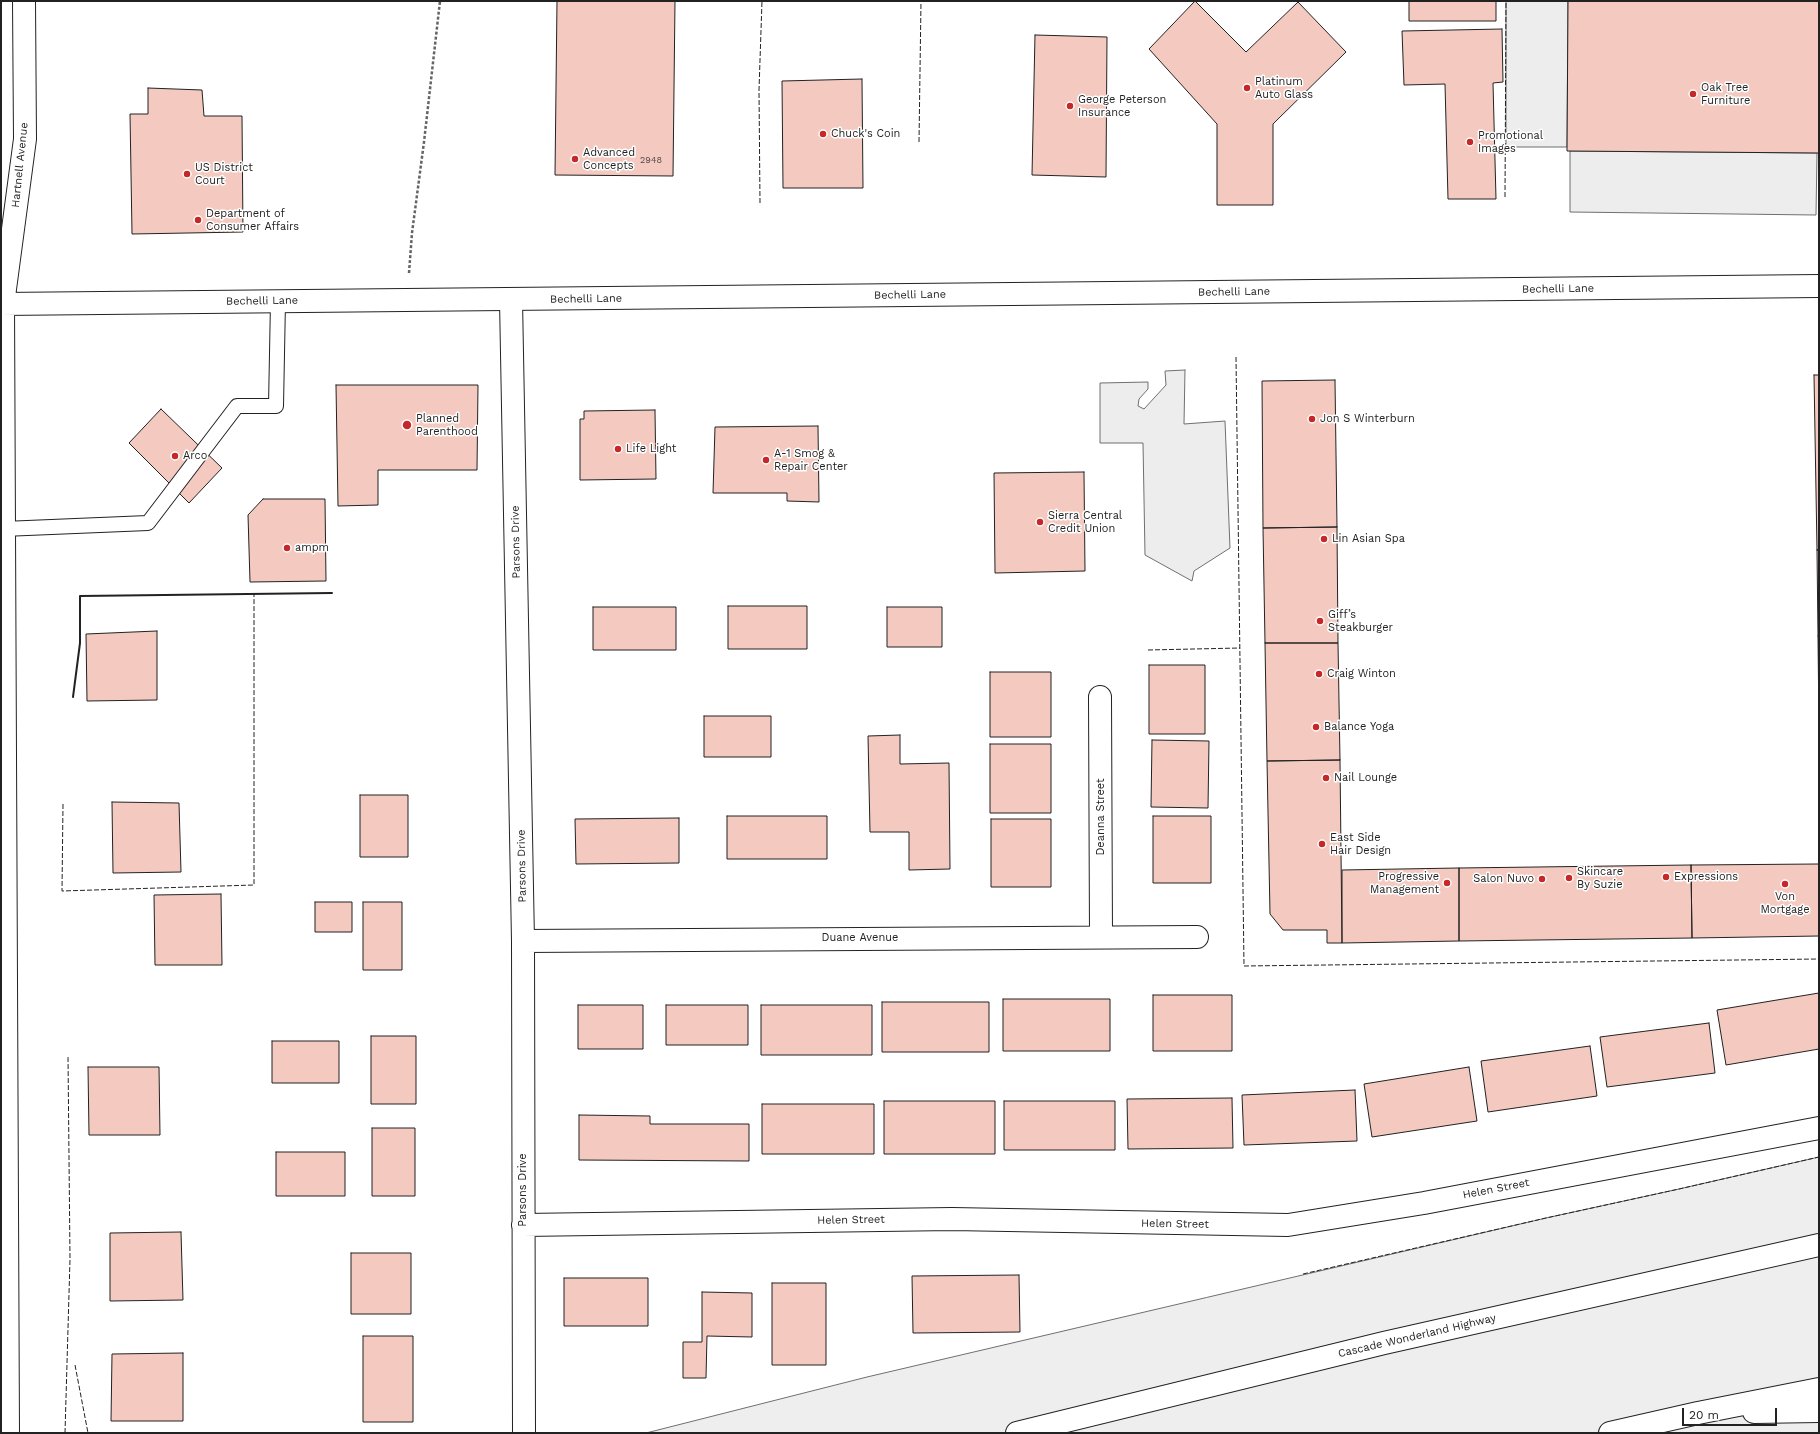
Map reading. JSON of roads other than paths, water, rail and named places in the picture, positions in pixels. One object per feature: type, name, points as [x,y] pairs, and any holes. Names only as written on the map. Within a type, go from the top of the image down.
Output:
[{"type":"main road","name":"Hartnell Avenue","points":[[8,1433],[3,901],[2,300],[25,139],[24,1]]},
{"type":"main road","name":"Bechelli Lane","points":[[2,300],[511,300],[1819,286]]},
{"type":"main road","name":"Parsons Drive","points":[[511,300],[523,941],[524,1433]]},
{"type":"main road","name":"Deanna Street","points":[[1100,697],[1101,937]]},
{"type":"main road","name":"Duane Avenue","points":[[523,941],[1197,937]]},
{"type":"main road","name":"Helen Street","points":[[523,1225],[952,1219],[1288,1225],[1417,1204],[1819,1128]]},
{"type":"main road","name":"Cascade Wonderland Highway","points":[[1017,1433],[1392,1342],[1819,1246]]},
{"type":"main road","points":[[1610,1433],[1698,1413],[1819,1389]]},
{"type":"main road","points":[[1698,1413],[1819,1411]]},
{"type":"lane","points":[[3,529],[148,523],[237,406],[276,406],[278,301]]},
{"type":"place","name":"Platinum Auto Glass","points":[[1247,88]]},
{"type":"place","name":"Oak Tree Furniture","points":[[1693,94]]},
{"type":"place","name":"George Peterson Insurance","points":[[1070,106]]},
{"type":"place","name":"Chuck's Coin","points":[[823,134]]},
{"type":"place","name":"Promotional Images","points":[[1470,142]]},
{"type":"place","name":"Advanced Concepts","points":[[575,159]]},
{"type":"place","name":"US District Court","points":[[187,174]]},
{"type":"place","name":"Department of Consumer Affairs","points":[[198,220]]},
{"type":"place","name":"Jon S Winterburn","points":[[1312,419]]},
{"type":"place","name":"Planned Parenthood","points":[[407,425]]},
{"type":"place","name":"Life Light","points":[[618,449]]},
{"type":"place","name":"Arco","points":[[175,456]]},
{"type":"place","name":"A-1 Smog & Repair Center","points":[[766,460]]},
{"type":"place","name":"Sierra Central Credit Union","points":[[1040,522]]},
{"type":"place","name":"Lin Asian Spa","points":[[1324,539]]},
{"type":"place","name":"ampm","points":[[287,548]]},
{"type":"place","name":"Giff’s Steakburger","points":[[1320,621]]},
{"type":"place","name":"Craig Winton","points":[[1319,674]]},
{"type":"place","name":"Balance Yoga","points":[[1316,727]]},
{"type":"place","name":"Nail Lounge","points":[[1326,778]]},
{"type":"place","name":"East Side Hair Design","points":[[1322,844]]},
{"type":"place","name":"Expressions","points":[[1666,877]]},
{"type":"place","name":"Skincare By Suzie","points":[[1569,878]]},
{"type":"place","name":"Salon Nuvo","points":[[1542,879]]},
{"type":"place","name":"Progressive Management","points":[[1447,883]]},
{"type":"place","name":"Von Mortgage","points":[[1785,884]]}]
